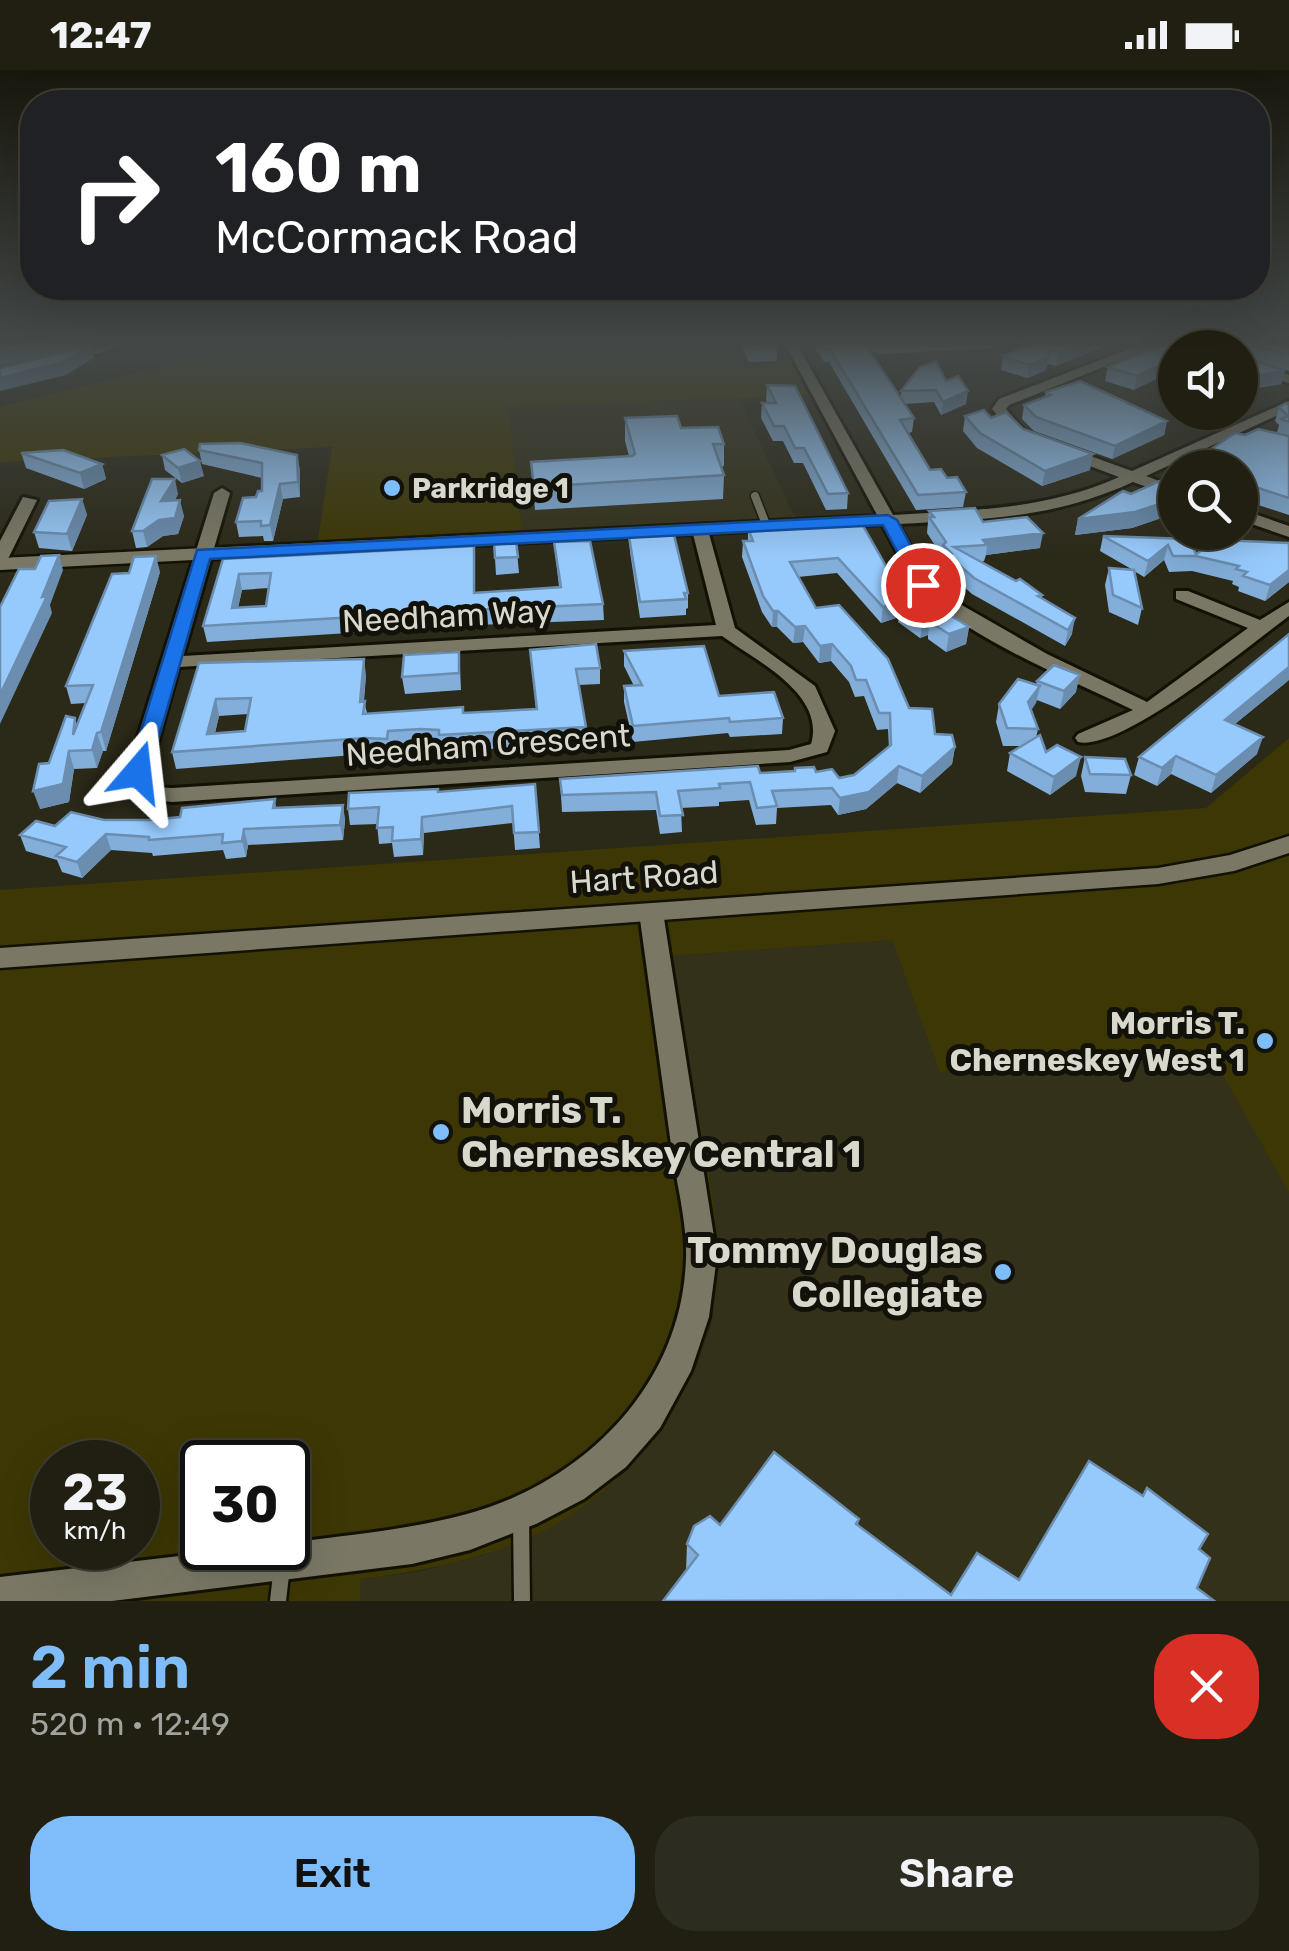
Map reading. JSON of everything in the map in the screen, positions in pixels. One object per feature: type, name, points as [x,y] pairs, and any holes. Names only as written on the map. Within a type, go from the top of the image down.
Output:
[{"type":"street","points":[[830,415],[933,595],[1040,658],[1149,710]]},
{"type":"street","points":[[1004,415],[1026,437]]},
{"type":"street","points":[[29,500],[0,560],[203,554],[984,516],[1056,506],[1134,477],[1227,430]]},
{"type":"street","points":[[1238,430],[1251,434]]},
{"type":"street","points":[[1044,444],[1158,486]]},
{"type":"street","name":"Needham Crescent","points":[[222,493],[136,783],[146,793],[172,795],[790,756],[820,748],[825,731],[802,682],[726,630]]},
{"type":"street","points":[[1258,521],[1289,532]]},
{"type":"street","points":[[700,530],[726,630]]},
{"type":"street","points":[[1182,595],[1262,627]]},
{"type":"street","points":[[1086,738],[1149,710],[1289,607]]},
{"type":"street","name":"Needham Way","points":[[171,662],[726,630]]},
{"type":"street","name":"Hart Road","points":[[0,958],[1158,876],[1234,863],[1289,844]]},
{"type":"street","points":[[310,1559],[464,1536],[521,1516],[587,1478],[620,1449],[668,1386],[694,1320],[702,1256],[651,912]]},
{"type":"street","points":[[0,1596],[216,1570]]},
{"type":"lane","points":[[756,496],[766,527]]},
{"type":"lane","points":[[521,1516],[522,1601]]},
{"type":"lane","points":[[278,1601],[282,1570]]},
{"type":"shaded area","points":[[0,415],[509,415],[522,530],[318,540],[332,447],[0,462]]},
{"type":"shaded area","points":[[508,415],[747,415],[795,517],[522,530]]},
{"type":"shaded area","points":[[1289,738],[1289,1193],[1210,1052],[940,1073],[892,940],[672,956],[715,1218],[716,1293],[704,1345],[690,1378],[652,1439],[620,1476],[547,1529],[506,1547],[461,1561],[361,1579],[360,1601],[0,1601],[0,890],[1206,808]]},
{"type":"shaded area","name":"Tommy Douglas Collegiate","points":[[892,940],[940,1073],[1210,1051],[1289,1193],[1289,1601],[360,1601],[361,1579],[417,1572],[482,1556],[622,1475],[659,1433],[696,1367],[711,1325],[717,1288],[714,1218],[671,956]]},
{"type":"building","points":[[768,415],[810,415],[848,493],[828,494],[804,448],[795,448],[784,426],[774,426]]},
{"type":"building","points":[[870,415],[912,415],[914,418],[900,420],[930,470],[941,469],[947,478],[957,477],[966,492],[918,495]]},
{"type":"building","points":[[1009,415],[1023,429],[1093,454],[1045,471],[980,433],[965,416]]},
{"type":"building","points":[[1034,415],[1158,417],[1158,425],[1115,446]]},
{"type":"building","points":[[677,416],[681,428],[718,427],[724,444],[713,444],[724,475],[534,487],[531,462],[632,456],[635,454],[625,418]]},
{"type":"building","points":[[1258,429],[1289,436],[1289,498],[1258,488],[1258,450],[1210,450],[1235,433],[1245,435]]},
{"type":"building","points":[[240,443],[297,455],[298,482],[280,484],[270,525],[261,526],[261,521],[236,522],[243,498],[256,497],[262,491],[262,463],[199,450],[200,444]]},
{"type":"building","points":[[184,449],[200,461],[178,468],[162,455]]},
{"type":"building","points":[[63,450],[102,464],[80,473],[21,453]]},
{"type":"building","points":[[152,479],[175,479],[161,501],[180,500],[175,518],[159,520],[143,531],[132,531]]},
{"type":"building","points":[[1158,482],[1158,504],[1135,512],[1078,519],[1123,491],[1131,494]]},
{"type":"building","points":[[82,499],[67,534],[34,532],[49,501]]},
{"type":"building","points":[[975,508],[983,522],[1027,517],[1043,533],[983,540],[987,545],[954,547],[1016,581],[1020,579],[1042,595],[1038,596],[1075,618],[1068,630],[974,578],[950,557],[952,554],[943,545],[946,542],[929,511]]},
{"type":"building","points":[[826,522],[828,526],[862,524],[899,589],[909,599],[883,607],[838,558],[790,562],[816,608],[839,605],[888,659],[909,708],[932,709],[935,734],[952,735],[955,747],[922,776],[899,766],[869,792],[840,798],[832,788],[772,791],[777,806],[757,808],[750,782],[678,791],[683,815],[660,816],[656,792],[562,795],[560,779],[758,766],[760,773],[795,768],[814,767],[816,772],[832,769],[839,778],[854,775],[891,745],[890,713],[879,713],[866,680],[856,680],[851,666],[832,644],[820,646],[805,626],[795,627],[773,611],[763,596],[743,541],[753,541],[748,528]]},
{"type":"building","points":[[674,535],[688,593],[684,593],[686,599],[640,602],[629,537]]},
{"type":"building","points":[[1103,536],[1158,538],[1158,550],[1162,550],[1148,561]]},
{"type":"building","points":[[516,541],[518,557],[495,558],[494,542]]},
{"type":"building","points":[[590,541],[603,604],[203,626],[223,559],[474,546],[474,593],[561,587],[554,542]],"holes":[[[271,573],[266,606],[232,608],[239,574]]]},
{"type":"building","points":[[1258,542],[1289,543],[1289,570],[1270,585],[1243,576],[1247,572],[1236,569],[1239,566],[1196,556],[1173,556],[1170,550],[1194,550],[1196,554],[1202,550],[1258,550]]},
{"type":"building","points":[[59,555],[42,597],[47,596],[0,695],[0,607],[19,569],[35,569],[41,556]]},
{"type":"building","points":[[156,556],[92,750],[69,751],[63,784],[33,791],[39,764],[49,763],[66,716],[75,718],[73,735],[93,685],[66,686],[112,574],[129,573],[134,557]]},
{"type":"building","points":[[1109,568],[1134,570],[1142,608],[1113,595]]},
{"type":"building","points":[[920,599],[942,614],[923,620],[900,605]]},
{"type":"building","points":[[950,615],[969,627],[949,634],[930,622]]},
{"type":"building","points":[[1289,634],[1289,667],[1225,720],[1263,737],[1216,775],[1176,756],[1162,768],[1139,757]]},
{"type":"building","points":[[596,644],[600,668],[576,669],[586,727],[439,735],[439,730],[421,729],[388,731],[387,739],[172,752],[199,663],[364,659],[360,702],[365,701],[363,714],[463,707],[463,713],[537,709],[530,650]],"holes":[[[251,698],[245,731],[207,734],[216,699]]]},
{"type":"building","points":[[704,646],[719,696],[774,692],[783,718],[633,726],[624,686],[642,685],[624,651]]},
{"type":"building","points":[[459,652],[459,673],[402,677],[404,655]]},
{"type":"building","points":[[1054,665],[1080,675],[1064,691],[1037,681]]},
{"type":"building","points":[[1018,679],[1040,686],[1028,702],[1038,729],[1007,728],[999,704]]},
{"type":"building","points":[[1040,735],[1046,752],[1057,745],[1081,757],[1054,777],[1010,753]]},
{"type":"building","points":[[1085,757],[1125,759],[1131,775],[1090,774]]},
{"type":"building","points":[[535,784],[539,832],[514,833],[512,806],[422,817],[421,839],[392,841],[393,827],[377,828],[379,807],[348,809],[349,793],[438,792]]},
{"type":"building","points":[[275,799],[273,808],[343,805],[340,825],[244,829],[242,841],[222,843],[223,834],[149,840],[106,834],[77,862],[56,856],[66,847],[20,835],[36,821],[55,826],[71,812],[104,820],[150,820],[180,817],[182,808]]},
{"type":"building","points":[[774,1452],[859,1519],[856,1524],[951,1595],[977,1553],[1019,1580],[1089,1461],[1143,1496],[1147,1488],[1208,1534],[1199,1549],[1210,1558],[1197,1588],[1213,1600],[663,1601],[698,1555],[687,1544],[694,1526],[710,1516],[720,1525]]},
{"type":"place","name":"Parkridge 1","points":[[392,488]]},
{"type":"place","name":"Morris T. Cherneskey West 1","points":[[1265,1041]]},
{"type":"place","name":"Morris T. Cherneskey Central 1","points":[[441,1132]]},
{"type":"place","name":"Tommy Douglas Collegiate","points":[[1003,1272]]},
{"type":"route","points":[[138,772],[203,554],[888,520],[923,585]]}]
